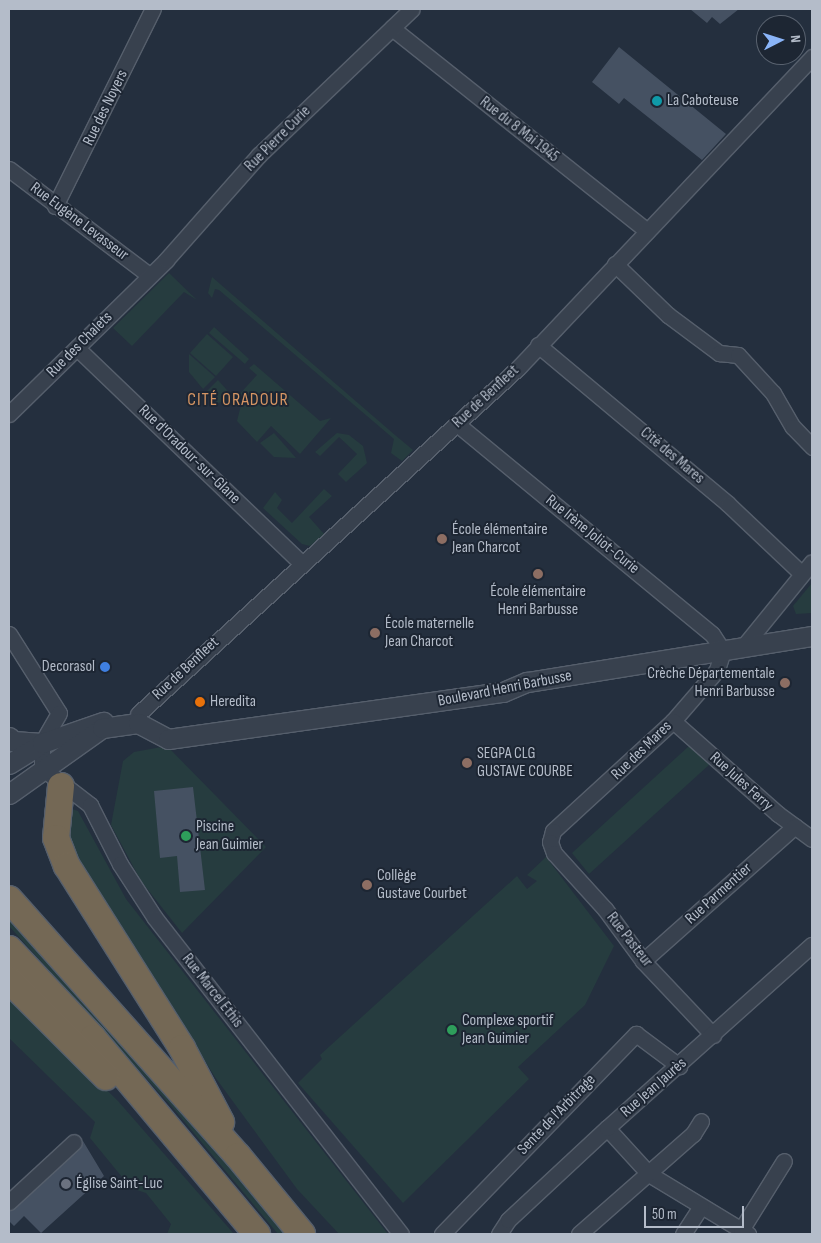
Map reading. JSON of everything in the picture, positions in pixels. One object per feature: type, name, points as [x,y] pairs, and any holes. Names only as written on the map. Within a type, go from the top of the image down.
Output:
[{"type":"highway","points":[[61,786],[56,838],[67,866],[182,1048],[238,1156]]},
{"type":"highway","points":[[9,899],[238,1156],[302,1234]]},
{"type":"highway","points":[[9,949],[153,1108],[257,1234]]},
{"type":"highway","points":[[9,980],[127,1099],[153,1108]]},
{"type":"street","name":"Rue des Noyers","points":[[55,206],[153,9]]},
{"type":"street","name":"Rue Pierre Curie","points":[[150,275],[199,226],[259,155],[412,9]]},
{"type":"street","name":"Rue du 8 Mai 1945","points":[[392,28],[647,231]]},
{"type":"street","name":"Rue de Benfleet","points":[[138,714],[301,563],[457,424],[538,345],[812,57]]},
{"type":"street","name":"Rue Eugène Levasseur","points":[[9,169],[55,206],[150,275]]},
{"type":"street","points":[[615,264],[668,314],[712,348],[719,353],[738,355],[773,393],[793,427],[812,447]]},
{"type":"street","name":"Rue des Chalets","points":[[9,414],[150,275]]},
{"type":"street","name":"Cité des Mares","points":[[538,345],[728,504],[801,574]]},
{"type":"street","name":"Rue d'Oradour-sur-Glane","points":[[77,348],[301,563]]},
{"type":"street","name":"Rue Irène Joliot-Curie","points":[[457,424],[712,634],[723,651]]},
{"type":"street","points":[[743,647],[812,562]]},
{"type":"street","points":[[9,634],[60,713],[42,743],[42,768]]},
{"type":"street","name":"Boulevard Henri Barbusse","points":[[168,740],[400,709],[503,692],[527,682],[812,636]]},
{"type":"street","name":"Rue des Mares","points":[[550,842],[554,831],[674,721],[717,670],[723,651]]},
{"type":"street","points":[[9,764],[42,743],[83,726],[138,714],[168,740]]},
{"type":"street","name":"Rue Jules Ferry","points":[[674,721],[812,839]]},
{"type":"street","points":[[9,794],[42,768],[102,728],[138,723],[168,740]]},
{"type":"street","points":[[9,737],[13,741],[42,743]]},
{"type":"street","name":"Rue Marcel Ethis","points":[[42,768],[61,786],[90,805],[120,864],[155,918],[401,1234]]},
{"type":"street","name":"Rue Parmentier","points":[[643,961],[795,826]]},
{"type":"street","name":"Rue Pasteur","points":[[550,842],[554,853],[605,909],[643,961],[713,1035]]},
{"type":"street","name":"Rue Jean Jaurès","points":[[499,1234],[508,1220],[608,1128],[810,951]]},
{"type":"street","name":"Sente de l'Arbitrage","points":[[442,1234],[636,1034],[679,1066]]},
{"type":"street","points":[[579,1234],[693,1134],[701,1121]]},
{"type":"street","points":[[608,1128],[649,1174],[744,1232],[784,1161]]},
{"type":"street","points":[[9,1202],[74,1142]]},
{"type":"street","points":[[683,1234],[701,1206]]},
{"type":"green space","points":[[169,273],[197,300],[184,292],[132,346],[113,328]]},
{"type":"green space","points":[[212,277],[413,450],[402,461],[391,453],[394,439],[219,290],[215,289],[212,298],[208,293]]},
{"type":"green space","points":[[214,327],[249,359],[245,364],[209,333]]},
{"type":"green space","points":[[207,334],[233,357],[216,376],[190,353]]},
{"type":"green space","points":[[189,354],[215,377],[203,389],[189,372]]},
{"type":"green space","points":[[254,364],[320,421],[331,418],[300,454],[271,426],[257,442],[237,421],[242,401],[237,397],[257,375],[249,368]]},
{"type":"green space","points":[[218,380],[234,398],[218,403],[206,392]]},
{"type":"green space","points":[[274,433],[296,458],[274,457],[260,443]]},
{"type":"green space","points":[[337,433],[349,435],[363,446],[367,463],[346,482],[338,474],[357,454],[339,437],[320,456],[315,452]]},
{"type":"green space","points":[[324,489],[332,496],[309,517],[324,534],[310,546],[302,544],[263,508],[275,492],[282,500],[277,508],[292,523]]},
{"type":"green space","points":[[812,583],[812,613],[796,614],[793,606]]},
{"type":"green space","name":"Piscine Jean Guimier","points":[[167,746],[266,847],[182,933],[141,881],[111,825],[123,761],[134,752]]},
{"type":"green space","points":[[689,746],[710,764],[589,874],[572,853]]},
{"type":"green space","points":[[72,809],[78,811],[126,899],[388,1234],[339,1234],[297,1189],[215,1077],[73,852],[69,835]]},
{"type":"green space","name":"Complexe sportif Jean Guimier","points":[[546,857],[614,946],[585,1005],[518,1067],[529,1079],[403,1203],[298,1083],[322,1059],[320,1055],[517,876],[527,889],[537,881],[527,875]]},
{"type":"green space","points":[[9,919],[177,1104],[285,1234],[278,1234],[173,1108],[9,926]]},
{"type":"green space","points":[[9,994],[118,1101],[234,1234],[167,1234],[171,1224],[146,1193],[131,1188],[90,1138],[95,1122],[9,1038]]},
{"type":"building","points":[[690,9],[739,9],[720,24],[712,17],[707,23]]},
{"type":"building","name":"La Caboteuse","points":[[619,47],[726,134],[702,160],[624,98],[619,104],[592,82]]},
{"type":"building","name":"Piscine Jean Guimier","points":[[193,787],[205,890],[180,892],[177,856],[160,858],[154,791]]},
{"type":"building","name":"Église Saint-Luc","points":[[83,1141],[104,1176],[41,1233],[24,1216],[14,1226],[9,1221],[9,1211],[80,1149]]},
{"type":"place","name":"La Caboteuse","points":[[657,101]]},
{"type":"place","name":"École élémentaire Jean Charcot","points":[[442,539]]},
{"type":"place","name":"École élémentaire Henri Barbusse","points":[[538,574]]},
{"type":"place","name":"École maternelle Jean Charcot","points":[[375,633]]},
{"type":"place","name":"Decorasol","points":[[105,667]]},
{"type":"place","name":"Crèche Départementale Henri Barbusse","points":[[785,683]]},
{"type":"place","name":"Heredita","points":[[200,702]]},
{"type":"place","name":"SEGPA CLG GUSTAVE COURBE","points":[[467,763]]},
{"type":"place","name":"Piscine Jean Guimier","points":[[186,836]]},
{"type":"place","name":"Collège Gustave Courbet","points":[[367,885]]},
{"type":"place","name":"Complexe sportif Jean Guimier","points":[[452,1030]]},
{"type":"place","name":"Église Saint-Luc","points":[[66,1184]]},
{"type":"district","name":"CITÉ ORADOUR","points":[[238,400]]}]
